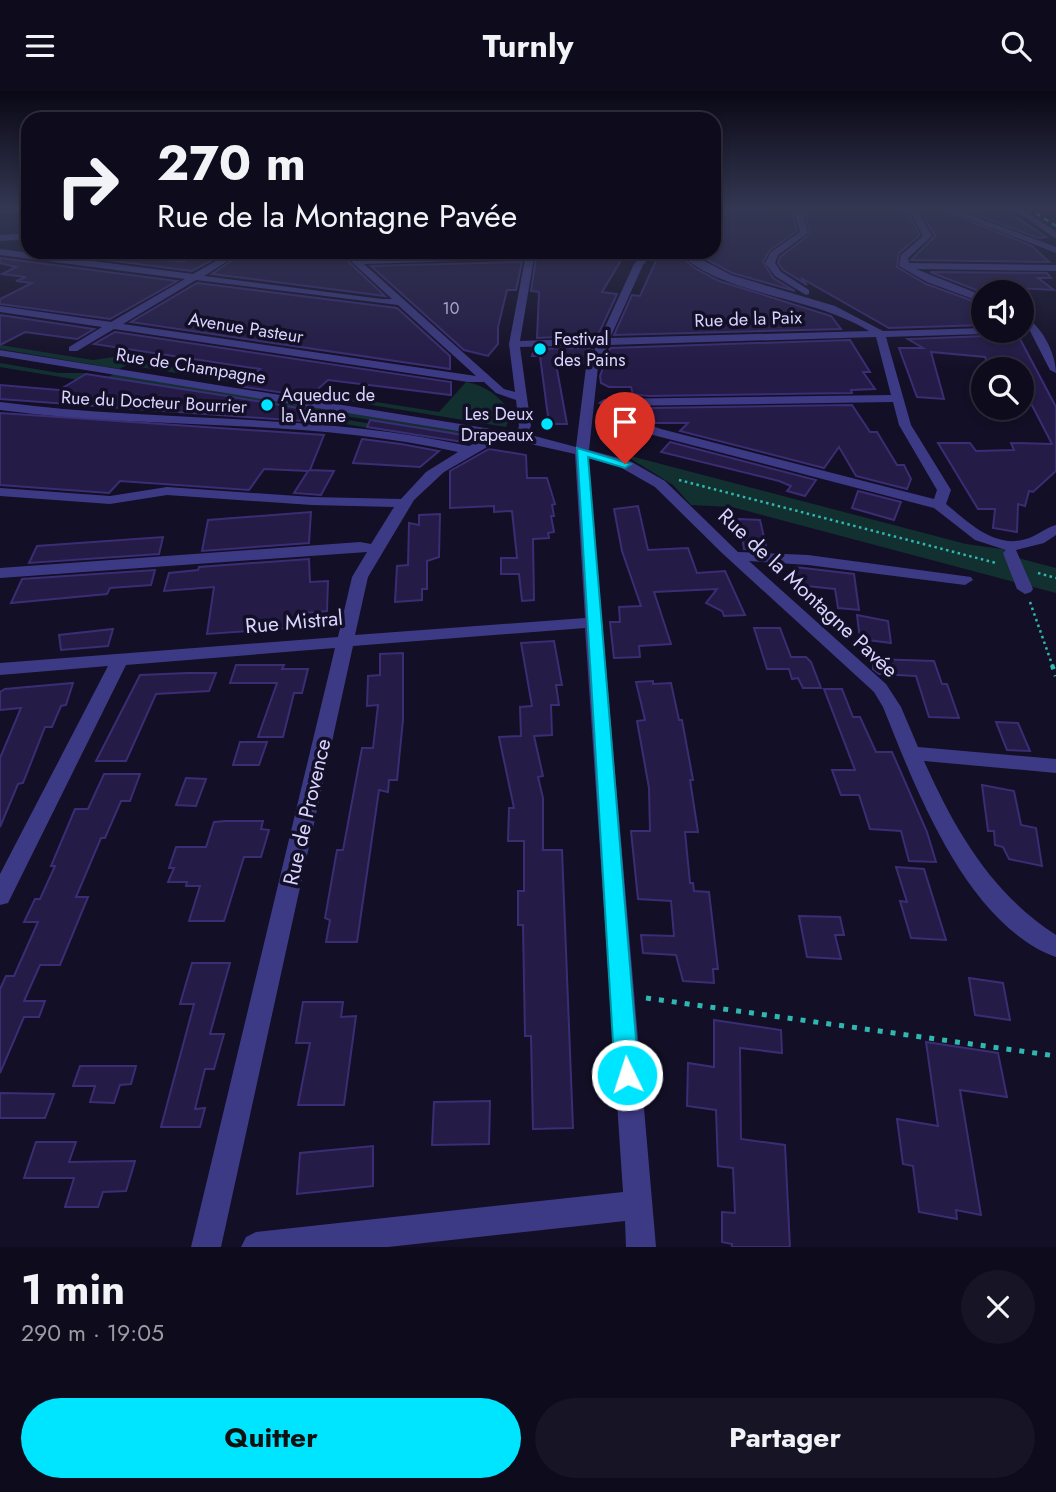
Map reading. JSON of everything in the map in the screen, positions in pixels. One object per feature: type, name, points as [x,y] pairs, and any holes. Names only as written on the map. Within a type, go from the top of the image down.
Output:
[{"type":"street","points":[[74,262],[382,302],[402,302]]},
{"type":"street","points":[[73,349],[221,262]]},
{"type":"street","points":[[357,262],[500,391],[519,397]]},
{"type":"street","points":[[511,436],[525,426],[514,344],[529,262]]},
{"type":"street","points":[[641,262],[592,367],[581,451],[641,1247]]},
{"type":"street","points":[[698,262],[723,276],[824,303]]},
{"type":"street","points":[[770,262],[786,281],[880,333],[905,425],[944,490],[939,505]]},
{"type":"street","points":[[904,265],[1056,268]]},
{"type":"street","points":[[904,265],[930,280],[971,295]]},
{"type":"street","name":"Avenue Pasteur","points":[[0,309],[491,382]]},
{"type":"street","name":"Rue de la Paix","points":[[514,344],[971,331]]},
{"type":"street","points":[[1034,339],[1056,370]]},
{"type":"street","name":"Rue de Champagne","points":[[0,353],[511,436],[581,451]]},
{"type":"street","points":[[491,382],[517,382]]},
{"type":"street","points":[[587,401],[606,403],[898,398]]},
{"type":"street","points":[[606,403],[643,427],[657,432],[939,505],[979,537],[1010,555],[1025,589]]},
{"type":"street","name":"Rue du Docteur Bourrier","points":[[0,406],[60,416],[345,428],[472,451]]},
{"type":"street","name":"Rue de Provence","points":[[206,1247],[360,577],[405,503],[431,475],[472,451],[511,436]]},
{"type":"street","name":"Rue de la Montagne Pavée","points":[[581,451],[625,464],[656,481],[734,556],[880,688],[892,707],[950,835],[978,881],[1006,912],[1056,947]]},
{"type":"street","points":[[0,492],[110,500],[167,491],[313,501],[405,503]]},
{"type":"street","points":[[1010,555],[1039,542],[1056,529]]},
{"type":"street","points":[[0,573],[360,546],[377,549]]},
{"type":"street","points":[[734,556],[808,560],[965,580]]},
{"type":"street","name":"Rue Mistral","points":[[0,669],[593,622]]},
{"type":"street","points":[[0,896],[120,659]]},
{"type":"street","points":[[913,753],[1056,766]]},
{"type":"street","points":[[256,1247],[637,1205]]},
{"type":"path","points":[[656,481],[680,480],[1010,555],[1056,578]]},
{"type":"path","points":[[1025,589],[1056,676]]},
{"type":"path","points":[[621,995],[1056,1056]]},
{"type":"green space","points":[[0,345],[93,360],[134,354],[189,372],[439,412],[466,382],[492,393],[511,413],[506,427],[127,365],[119,369],[0,349]]},
{"type":"green space","points":[[0,363],[59,373],[87,373],[82,377],[440,435],[436,439],[0,367]]},
{"type":"green space","points":[[114,374],[463,432],[461,435],[108,377]]},
{"type":"green space","points":[[623,454],[966,544],[1009,550],[1014,557],[1056,568],[1056,593],[732,507],[691,505],[673,485]]},
{"type":"building","points":[[30,262],[177,281],[110,319],[0,304],[0,299],[32,283],[16,281],[26,277],[2,274],[16,267],[0,263]]},
{"type":"building","points":[[121,262],[209,262],[192,271]]},
{"type":"building","points":[[230,262],[349,262],[385,296],[212,274]]},
{"type":"building","points":[[522,262],[516,290],[507,290],[498,327],[498,344],[488,356],[464,350],[371,266]]},
{"type":"building","points":[[535,262],[620,262],[602,292],[617,294],[598,335],[537,338],[539,292],[531,291]]},
{"type":"building","points":[[655,262],[687,262],[719,281],[831,316],[841,329],[614,335],[632,295],[640,296]]},
{"type":"building","points":[[711,262],[763,262],[773,278],[795,291],[732,273]]},
{"type":"building","points":[[778,262],[898,262],[897,267],[926,284],[971,300],[971,325],[889,328],[783,270]]},
{"type":"building","points":[[930,272],[1047,273],[1051,278],[1038,278],[1054,290],[1034,289],[1034,280],[971,280],[971,288]]},
{"type":"building","points":[[197,283],[397,308],[450,356],[450,369],[131,322]]},
{"type":"building","points":[[0,315],[94,329],[77,339],[25,332],[0,345]]},
{"type":"building","points":[[115,332],[451,382],[451,395],[328,380],[309,397],[239,386],[260,369],[94,344]]},
{"type":"building","points":[[971,337],[971,343],[1022,343],[1030,357],[985,357],[931,352],[944,399],[917,397],[899,348],[923,348],[908,339]]},
{"type":"building","points":[[850,340],[870,372],[863,372],[875,389],[851,390],[852,393],[648,396],[633,394],[631,387],[609,387],[601,383],[600,376],[610,348]]},
{"type":"building","points":[[593,348],[585,363],[556,364],[567,424],[549,424],[540,356],[532,356],[534,349]]},
{"type":"building","points":[[1034,365],[1056,407],[1056,471],[1033,492],[1029,491],[1025,506],[1018,504],[1017,532],[993,528],[995,509],[978,509],[938,443],[970,443],[976,451],[1014,450],[1011,443],[1052,444],[1034,409]]},
{"type":"building","points":[[86,374],[333,414],[329,423],[0,399],[0,385],[59,390]]},
{"type":"building","points":[[852,405],[870,432],[877,432],[897,465],[904,465],[911,479],[907,489],[856,476],[839,447],[824,468],[680,431],[688,423],[655,423],[651,408]]},
{"type":"building","points":[[0,413],[324,435],[310,470],[334,471],[321,495],[294,493],[308,471],[264,469],[249,490],[120,481],[109,493],[0,485]]},
{"type":"building","points":[[370,420],[478,438],[469,443],[367,427]]},
{"type":"building","points":[[362,439],[439,451],[420,467],[353,463]]},
{"type":"building","points":[[670,442],[816,480],[805,496],[787,491],[791,486],[779,481],[661,452]]},
{"type":"building","points":[[489,449],[526,455],[527,478],[547,478],[555,504],[552,505],[554,516],[551,516],[554,532],[548,533],[549,538],[533,539],[534,600],[522,601],[519,574],[501,574],[501,558],[517,558],[512,511],[494,512],[494,506],[450,508],[450,471]]},
{"type":"building","points":[[858,491],[901,502],[894,520],[852,508]]},
{"type":"building","points":[[638,506],[648,550],[688,548],[697,573],[725,571],[745,615],[724,616],[722,611],[706,603],[717,589],[654,592],[671,644],[639,646],[640,657],[614,658],[610,622],[620,622],[619,607],[641,606],[622,551],[614,509]]},
{"type":"building","points":[[311,512],[309,543],[202,551],[208,520]]},
{"type":"building","points":[[440,514],[439,557],[427,561],[427,589],[422,589],[422,600],[395,602],[397,566],[408,565],[409,523],[419,525],[419,515]]},
{"type":"building","points":[[739,519],[760,520],[767,550],[744,549]]},
{"type":"building","points":[[163,537],[159,554],[29,563],[37,546]]},
{"type":"building","points":[[309,559],[310,582],[328,581],[327,611],[304,613],[303,627],[207,634],[214,587],[164,591],[169,573],[198,570],[199,567]]},
{"type":"building","points":[[795,567],[854,574],[859,610],[838,608],[835,589],[797,585]]},
{"type":"building","points":[[155,570],[151,585],[110,588],[107,594],[11,603],[22,579]]},
{"type":"building","points":[[857,615],[888,621],[891,643],[860,639]]},
{"type":"building","points":[[754,628],[780,628],[791,657],[806,657],[811,662],[821,688],[803,688],[798,678],[792,679],[789,669],[767,669]]},
{"type":"building","points":[[113,629],[108,646],[61,650],[59,635]]},
{"type":"building","points":[[554,641],[562,685],[556,685],[559,705],[551,705],[552,735],[534,736],[543,776],[538,777],[543,798],[543,850],[562,850],[573,1128],[533,1129],[531,1036],[525,1036],[523,925],[518,925],[518,891],[524,891],[524,841],[508,841],[509,808],[514,808],[499,737],[521,736],[520,707],[532,706],[521,643]]},
{"type":"building","points":[[403,653],[403,720],[397,780],[389,780],[388,792],[379,790],[357,942],[326,942],[330,920],[325,918],[337,850],[343,850],[362,748],[373,748],[378,705],[367,706],[368,676],[380,675],[380,654]]},
{"type":"building","points":[[873,659],[934,661],[942,684],[947,684],[959,718],[929,717],[916,676],[879,674],[873,669]]},
{"type":"building","points":[[236,665],[284,665],[282,669],[308,669],[302,693],[294,693],[283,737],[258,737],[277,683],[230,683]]},
{"type":"building","points":[[216,673],[209,691],[156,694],[126,761],[96,761],[140,675]]},
{"type":"building","points":[[653,681],[653,684],[671,683],[679,720],[682,720],[693,780],[690,780],[698,832],[685,832],[690,883],[693,883],[694,891],[709,892],[718,969],[713,969],[714,983],[683,981],[676,955],[643,953],[641,935],[674,936],[671,901],[638,899],[631,831],[650,831],[649,788],[637,721],[645,720],[636,682]]},
{"type":"building","points":[[73,683],[66,705],[61,706],[52,727],[45,727],[23,783],[18,784],[0,827],[0,758],[21,708],[0,710],[0,692],[5,689]]},
{"type":"building","points":[[824,689],[842,689],[853,717],[860,717],[876,752],[892,752],[927,832],[936,862],[909,861],[901,831],[870,829],[859,795],[841,795],[832,770],[855,770]]},
{"type":"building","points":[[996,722],[1018,723],[1030,751],[1007,750]]},
{"type":"building","points":[[240,742],[267,742],[259,765],[233,765]]},
{"type":"building","points":[[104,774],[140,774],[130,801],[121,801],[105,838],[101,838],[76,897],[88,897],[60,965],[40,965],[24,1001],[45,1001],[39,1017],[24,1017],[0,1073],[0,989],[6,976],[14,976],[38,922],[24,922],[35,899],[40,899],[55,866],[51,866],[75,809],[88,809]]},
{"type":"building","points":[[186,778],[206,779],[196,806],[176,805]]},
{"type":"building","points":[[982,785],[1014,791],[1021,825],[1036,828],[1042,866],[1009,859],[1003,847],[995,845],[994,831],[988,831]]},
{"type":"building","points":[[263,821],[261,829],[269,830],[261,857],[244,857],[224,921],[189,921],[200,886],[186,886],[187,882],[168,882],[174,868],[169,868],[176,847],[206,847],[214,822]]},
{"type":"building","points":[[896,867],[924,869],[946,940],[911,938],[900,901],[907,902]]},
{"type":"building","points":[[799,916],[840,917],[844,935],[835,935],[841,959],[807,957]]},
{"type":"building","points":[[192,963],[230,963],[210,1034],[224,1034],[214,1069],[205,1069],[195,1109],[205,1108],[200,1127],[161,1127],[194,1004],[180,1004]]},
{"type":"building","points":[[969,978],[1003,983],[1010,1020],[975,1015]]},
{"type":"building","points":[[303,1002],[343,1002],[341,1017],[356,1016],[344,1105],[298,1105],[310,1043],[296,1043]]},
{"type":"building","points":[[714,1020],[781,1030],[782,1053],[740,1048],[741,1139],[785,1145],[790,1247],[732,1247],[732,1244],[722,1242],[722,1212],[735,1213],[733,1168],[718,1166],[716,1110],[687,1106],[688,1063],[714,1067]]},
{"type":"building","points":[[926,1042],[998,1053],[1007,1097],[960,1090],[981,1215],[956,1210],[957,1219],[919,1212],[913,1166],[903,1164],[897,1119],[938,1126]]},
{"type":"building","points":[[80,1066],[136,1066],[131,1084],[120,1085],[114,1103],[90,1102],[95,1086],[73,1086]]},
{"type":"building","points":[[0,1093],[54,1094],[45,1118],[0,1118]]},
{"type":"building","points":[[490,1101],[489,1144],[432,1145],[434,1102]]},
{"type":"building","points":[[36,1142],[76,1142],[69,1162],[135,1161],[126,1191],[103,1192],[98,1207],[65,1207],[74,1178],[24,1178]]},
{"type":"building","points":[[373,1146],[373,1186],[297,1194],[300,1153]]},
{"type":"place","name":"Festival des Pains","points":[[540,349]]},
{"type":"place","name":"Aqueduc de la Vanne","points":[[267,405]]},
{"type":"place","name":"Les Deux Drapeaux","points":[[547,424]]},
{"type":"route","points":[[625,464],[581,451],[627,1075]]}]
